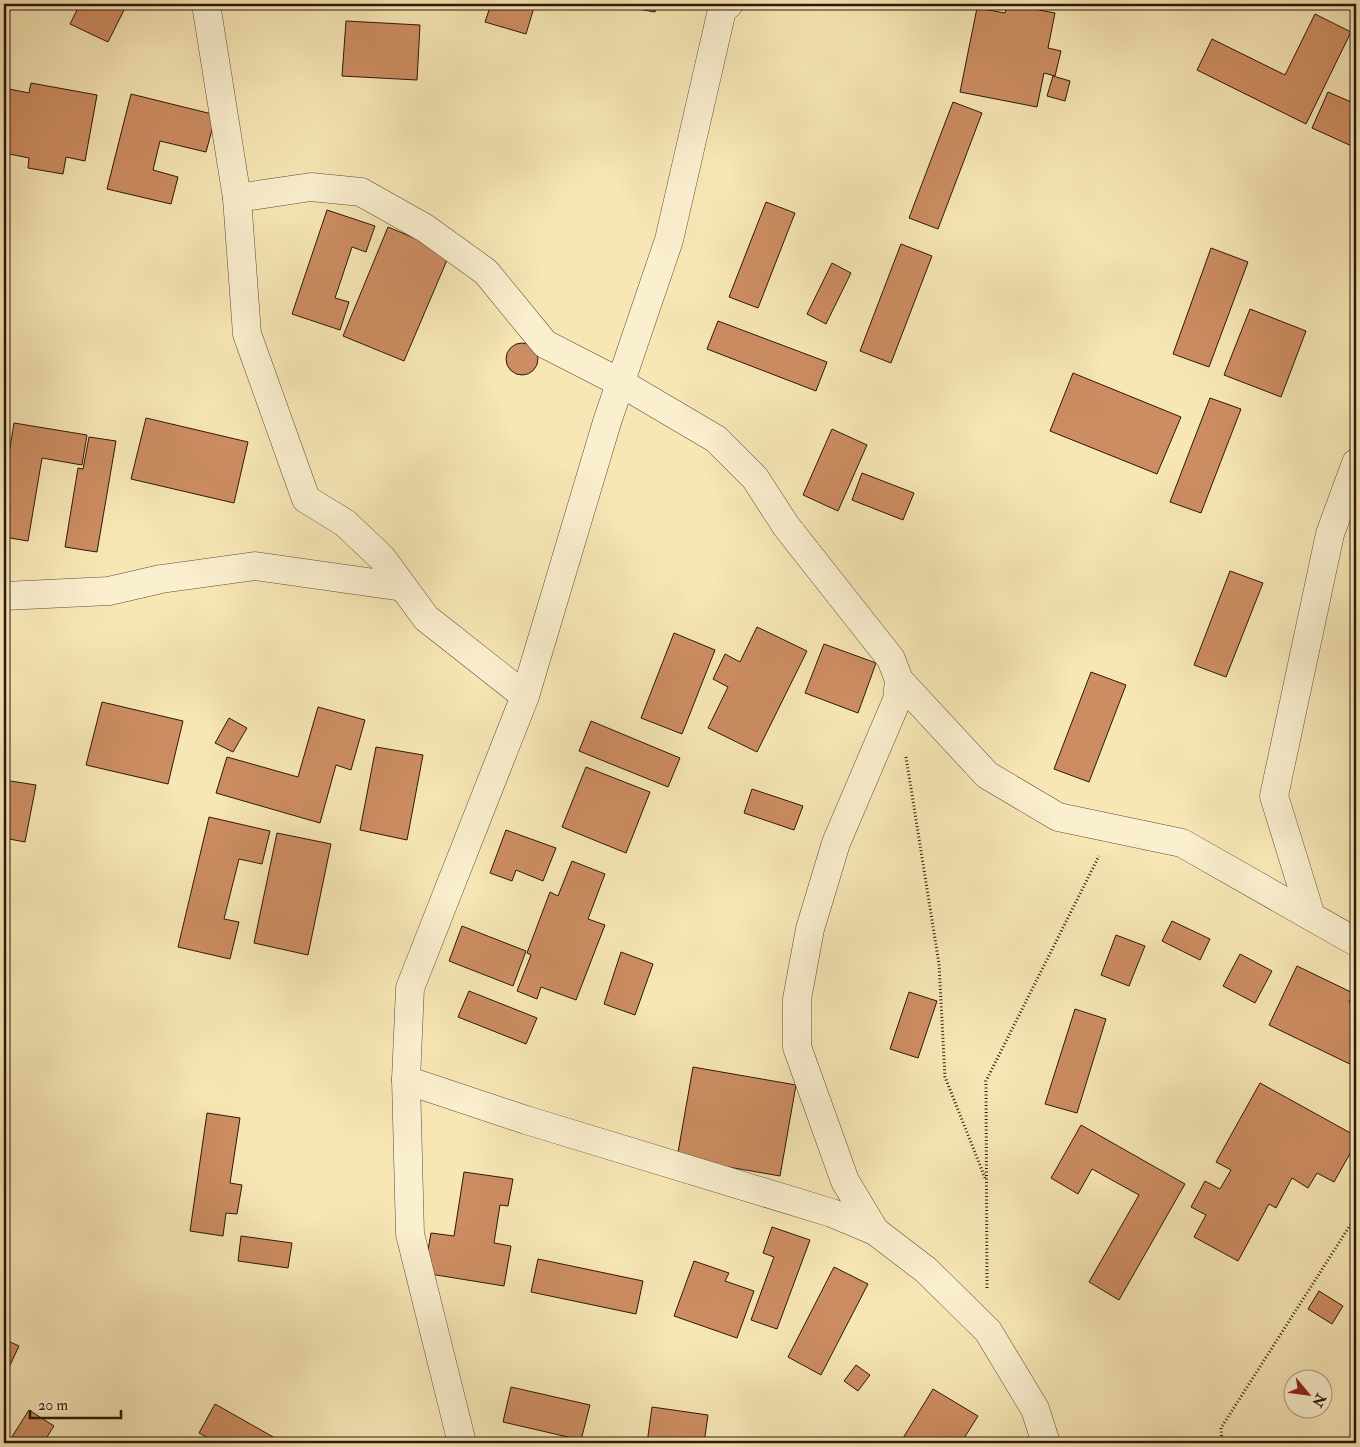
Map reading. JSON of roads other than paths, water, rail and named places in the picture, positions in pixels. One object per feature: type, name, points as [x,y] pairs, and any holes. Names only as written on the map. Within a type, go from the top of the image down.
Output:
[{"type":"street","points":[[206,4],[237,198],[247,334],[306,499],[345,523],[382,558],[426,618],[525,696]]},
{"type":"street","points":[[462,1443],[410,1234],[406,1080],[410,988],[525,696],[621,383],[669,240],[722,10],[729,4]]},
{"type":"street","points":[[237,198],[311,186],[361,192],[425,228],[486,272],[545,344],[621,383],[716,439],[755,478],[786,526],[891,659],[898,680],[897,700],[834,851],[810,929],[797,999],[797,1047],[845,1181],[875,1231]]},
{"type":"street","points":[[1311,916],[1274,796],[1330,534],[1356,463]]},
{"type":"street","points":[[4,596],[109,591],[161,579],[255,566],[403,587]]},
{"type":"street","points":[[898,680],[987,775],[1058,817],[1182,843],[1356,942]]},
{"type":"street","points":[[406,1080],[526,1120],[832,1213],[875,1231],[926,1270],[988,1331],[1035,1409],[1046,1443]]}]
